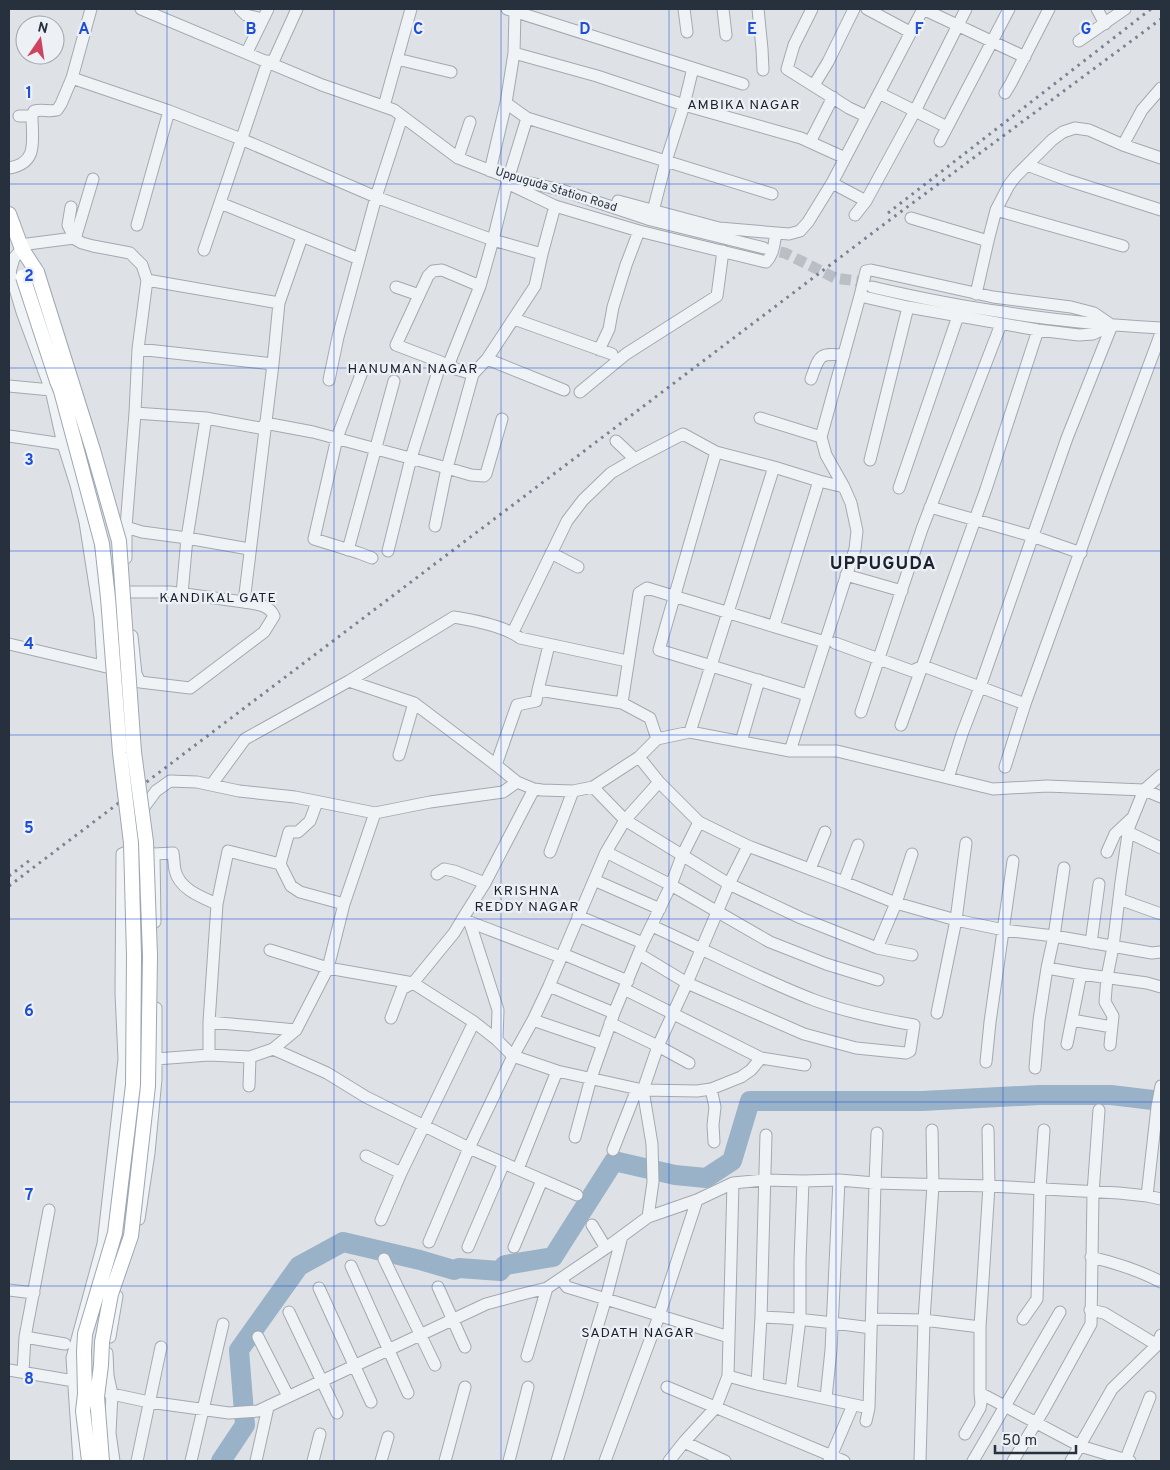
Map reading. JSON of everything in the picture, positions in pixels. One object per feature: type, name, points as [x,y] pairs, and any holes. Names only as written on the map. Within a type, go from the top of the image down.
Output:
[{"type":"main road","points":[[9,214],[21,247],[37,272],[93,450],[119,541],[134,752],[146,842],[150,956],[148,1086],[131,1236],[111,1294],[102,1342],[97,1397],[102,1461]]},
{"type":"main road","points":[[21,247],[23,277],[61,391],[102,544],[120,753],[131,843],[134,956],[133,1085],[115,1233],[85,1334],[85,1394],[83,1411],[89,1461]]},
{"type":"street","points":[[9,168],[25,162],[33,152],[32,116],[34,111],[57,110],[61,104],[72,78],[92,9]]},
{"type":"street","name":"Uppuguda Station Road","points":[[141,9],[322,85],[394,110],[458,158],[490,171],[508,181],[561,190],[651,220],[764,248]]},
{"type":"street","points":[[240,9],[246,15],[262,19]]},
{"type":"street","points":[[246,52],[268,9]]},
{"type":"street","points":[[204,250],[241,139],[270,63],[297,9]]},
{"type":"street","points":[[384,106],[411,9]]},
{"type":"street","points":[[684,9],[687,32]]},
{"type":"street","points":[[723,9],[726,35]]},
{"type":"street","points":[[758,9],[763,70]]},
{"type":"street","points":[[812,9],[794,45],[788,69],[849,108],[866,116]]},
{"type":"street","points":[[814,85],[828,62],[854,9]]},
{"type":"street","points":[[866,9],[910,32]]},
{"type":"street","points":[[533,184],[546,180],[719,228],[789,234],[800,232],[832,183],[923,9],[1024,57]]},
{"type":"street","points":[[855,215],[866,201],[915,111],[966,9]]},
{"type":"street","points":[[940,141],[1008,9]]},
{"type":"street","points":[[1005,93],[1049,9]]},
{"type":"street","points":[[1097,9],[1105,24]]},
{"type":"street","points":[[1079,41],[1125,9]]},
{"type":"street","points":[[490,171],[506,103],[514,53],[513,10],[743,84]]},
{"type":"street","points":[[514,53],[598,76],[684,105],[801,138],[845,158]]},
{"type":"street","points":[[397,59],[451,72]]},
{"type":"street","points":[[653,211],[693,68]]},
{"type":"street","points":[[72,78],[169,110],[376,196],[494,240],[542,254]]},
{"type":"street","points":[[879,93],[947,128]]},
{"type":"street","points":[[1123,145],[1142,110],[1159,95]]},
{"type":"street","points":[[810,142],[833,97]]},
{"type":"street","points":[[506,103],[527,118],[772,194]]},
{"type":"street","points":[[137,225],[169,110]]},
{"type":"street","points":[[19,116],[32,116]]},
{"type":"street","points":[[329,380],[338,337],[376,196],[402,117]]},
{"type":"street","points":[[452,368],[450,361],[480,286],[527,118]]},
{"type":"street","points":[[458,158],[470,122]]},
{"type":"street","points":[[976,294],[996,210],[1009,186],[1052,140],[1063,132],[1075,128],[1089,130],[1123,145],[1161,158]]},
{"type":"street","points":[[1027,165],[1161,210]]},
{"type":"street","points":[[75,239],[93,179]]},
{"type":"street","points":[[508,181],[555,206],[639,231],[766,262],[773,252],[776,233]]},
{"type":"street","points":[[832,183],[866,201]]},
{"type":"street","points":[[220,203],[359,258]]},
{"type":"street","points":[[436,526],[447,468],[473,374],[487,359],[536,286],[542,254],[555,206]]},
{"type":"street","points":[[71,207],[68,226],[75,239],[93,246],[130,252],[142,265],[147,280],[138,349],[126,527],[127,592],[136,674],[140,682],[190,688],[264,632],[274,616],[265,606],[244,602],[170,592],[127,592]]},
{"type":"street","points":[[996,210],[1123,246]]},
{"type":"street","points":[[911,218],[988,241]]},
{"type":"street","points":[[599,350],[609,329],[626,265],[639,231]]},
{"type":"street","points":[[244,602],[279,303],[302,237]]},
{"type":"street","points":[[75,239],[21,247],[14,258],[10,272],[22,312],[51,390],[63,444],[85,522],[100,618],[103,666]]},
{"type":"street","points":[[580,392],[626,354],[717,296],[723,251]]},
{"type":"street","points":[[396,345],[428,276],[433,271],[442,270],[480,286]]},
{"type":"street","points":[[790,751],[807,695],[830,642],[846,575],[855,549],[857,531],[851,503],[826,455],[822,437],[866,271],[871,270],[976,294],[1071,307],[1094,313],[1112,325]]},
{"type":"street","points":[[147,280],[279,303]]},
{"type":"street","points":[[396,287],[419,295]]},
{"type":"street","points":[[872,287],[1005,313],[1112,325],[1161,328]]},
{"type":"street","points":[[860,296],[1001,324],[1080,335],[1093,334],[1112,325]]},
{"type":"street","points":[[870,460],[908,307]]},
{"type":"street","points":[[899,488],[958,316]]},
{"type":"street","points":[[514,320],[612,354]]},
{"type":"street","points":[[861,712],[930,507],[1001,324]]},
{"type":"street","points":[[948,778],[1067,438],[1112,325]]},
{"type":"street","points":[[901,725],[986,490],[1038,330]]},
{"type":"street","points":[[1004,768],[1025,704],[1161,333]]},
{"type":"street","points":[[385,341],[452,368],[473,374]]},
{"type":"street","points":[[138,349],[273,364]]},
{"type":"street","points":[[811,379],[818,359],[822,355],[844,355]]},
{"type":"street","points":[[487,359],[564,390]]},
{"type":"street","points":[[388,551],[411,458],[441,362]]},
{"type":"street","points":[[362,372],[337,438],[314,539],[372,558]]},
{"type":"street","points":[[348,550],[394,381]]},
{"type":"street","points":[[9,386],[51,390]]},
{"type":"street","points":[[135,413],[206,418],[313,432],[484,476],[502,419]]},
{"type":"street","points":[[182,594],[187,538],[206,418]]},
{"type":"street","points":[[760,418],[822,437]]},
{"type":"street","points":[[513,632],[567,520],[583,500],[611,473],[682,434],[716,452],[844,487]]},
{"type":"street","points":[[9,436],[63,444]]},
{"type":"street","points":[[616,441],[634,459]]},
{"type":"street","points":[[716,452],[659,650],[807,695]]},
{"type":"street","points":[[690,732],[774,468]]},
{"type":"street","points":[[774,626],[818,481]]},
{"type":"street","points":[[930,507],[1032,536],[1080,553]]},
{"type":"street","points":[[126,527],[142,532],[250,549]]},
{"type":"street","points":[[551,554],[578,567]]},
{"type":"street","points":[[846,575],[902,591]]},
{"type":"street","points":[[622,703],[627,661],[639,594],[647,588],[830,642],[912,671],[923,666],[1025,704]]},
{"type":"street","points":[[212,784],[245,739],[349,681],[454,617],[513,632],[520,638],[627,661]]},
{"type":"street","points":[[9,644],[136,674]]},
{"type":"street","points":[[496,765],[517,705],[536,701],[549,645]]},
{"type":"street","points":[[741,742],[759,680]]},
{"type":"street","points":[[349,681],[414,702],[517,782],[534,789],[573,790],[593,787],[639,757],[657,739],[690,732],[790,751],[837,751],[993,789],[1047,786],[1144,790],[1161,797]]},
{"type":"street","points":[[538,690],[622,703],[650,718],[657,739]]},
{"type":"street","points":[[399,755],[414,702]]},
{"type":"street","points":[[639,757],[659,782],[699,822],[748,846],[896,903],[956,920],[1004,930],[1054,936],[1152,953],[1161,952]]},
{"type":"street","points":[[1110,1045],[1113,1016],[1105,1002],[1107,977],[1114,947],[1128,832],[1144,790],[1161,775]]},
{"type":"street","points":[[79,1461],[72,1358],[102,1244],[124,1059],[121,993],[122,854],[139,814],[156,791],[170,781],[212,784],[239,791],[295,797],[375,813],[430,802],[503,792],[517,782]]},
{"type":"street","points":[[429,1242],[469,1148],[549,986],[606,852],[625,820],[659,782]]},
{"type":"street","points":[[593,787],[625,820],[728,884],[801,918],[877,948],[912,955]]},
{"type":"street","points":[[391,1018],[402,989],[413,983],[466,921],[534,789]]},
{"type":"street","points":[[550,852],[573,790]]},
{"type":"street","points":[[317,802],[310,820],[298,832],[290,832],[280,864],[290,886],[300,892],[344,904]]},
{"type":"street","points":[[124,1059],[156,1059],[209,1055],[250,1057],[273,1049],[296,1030],[328,968],[344,904],[375,813]]},
{"type":"street","points":[[1107,852],[1115,834],[1134,817]]},
{"type":"street","points":[[575,1137],[591,1078],[612,1018],[682,856],[699,822]]},
{"type":"street","points":[[810,869],[825,832]]},
{"type":"street","points":[[1128,832],[1161,848]]},
{"type":"street","points":[[937,1013],[956,920],[966,843]]},
{"type":"street","points":[[844,882],[858,845]]},
{"type":"street","points":[[613,1150],[688,982],[728,884],[748,846]]},
{"type":"street","points":[[122,854],[137,847],[154,854],[173,853],[175,871],[179,880],[195,894],[217,904]]},
{"type":"street","points":[[209,1055],[209,1022],[217,904],[228,851],[280,864]]},
{"type":"street","points":[[606,852],[671,885],[770,942],[826,964],[878,980]]},
{"type":"street","points":[[114,1461],[110,1433],[112,1394],[108,1376],[107,1352],[117,1296],[137,1232],[149,1153],[156,1079],[154,854]]},
{"type":"street","points":[[877,948],[896,903],[912,854]]},
{"type":"street","points":[[986,1062],[1013,861]]},
{"type":"street","points":[[1035,1068],[1038,1020],[1054,936],[1064,868]]},
{"type":"street","points":[[437,874],[444,869],[485,883]]},
{"type":"street","points":[[594,880],[660,909]]},
{"type":"street","points":[[1091,943],[1099,884]]},
{"type":"street","points":[[1119,899],[1161,914]]},
{"type":"street","points":[[578,916],[641,949],[688,982],[804,1034],[856,1048],[906,1053],[910,1051],[914,1025],[858,1014],[815,1000],[652,926]]},
{"type":"street","points":[[466,921],[562,956],[626,985],[674,1014],[761,1058],[805,1065]]},
{"type":"street","points":[[466,921],[498,1010],[497,1040]]},
{"type":"street","points":[[270,950],[328,968],[413,983],[474,1022],[497,1040],[513,1056],[557,1071],[640,1090],[697,1091],[711,1089],[751,1070],[761,1058]]},
{"type":"street","points":[[1047,968],[1147,983],[1161,987]]},
{"type":"street","points":[[1067,1044],[1080,974]]},
{"type":"street","points":[[549,986],[612,1018],[689,1063]]},
{"type":"street","points":[[533,1020],[603,1044]]},
{"type":"street","points":[[1072,1020],[1112,1027]]},
{"type":"street","points":[[209,1022],[296,1030]]},
{"type":"street","points":[[381,1220],[401,1173],[474,1022]]},
{"type":"street","points":[[273,1049],[328,1073],[366,1097],[469,1148],[577,1195]]},
{"type":"street","points":[[249,1086],[250,1057]]},
{"type":"street","points":[[518,1169],[557,1071]]},
{"type":"street","points":[[1147,1196],[1161,1086]]},
{"type":"street","points":[[711,1089],[715,1107],[714,1142]]},
{"type":"street","points":[[640,1090],[652,1144],[653,1182],[648,1218]]},
{"type":"street","points":[[1013,1461],[1091,1324],[1093,1193],[1098,1110]]},
{"type":"street","points":[[920,1461],[924,1320],[933,1185],[932,1130]]},
{"type":"street","points":[[965,1434],[981,1403],[980,1327],[989,1186],[988,1130]]},
{"type":"street","points":[[1023,1319],[1037,1299],[1040,1189],[1044,1130]]},
{"type":"street","points":[[866,1421],[869,1408],[877,1133]]},
{"type":"street","points":[[757,1384],[761,1317],[766,1135]]},
{"type":"street","points":[[366,1156],[401,1173]]},
{"type":"street","points":[[468,1247],[504,1163]]},
{"type":"street","points":[[514,1247],[542,1180]]},
{"type":"street","points":[[9,1370],[74,1381],[112,1394],[149,1402],[228,1414],[263,1409],[321,1380],[486,1304],[547,1288],[648,1218],[696,1200],[733,1183],[765,1180],[839,1180],[1119,1193],[1161,1199]]},
{"type":"street","points":[[826,1398],[832,1324],[839,1180]]},
{"type":"street","points":[[792,1391],[800,1319],[803,1181]]},
{"type":"street","points":[[669,1461],[716,1407],[728,1376],[733,1183]]},
{"type":"street","points":[[605,1461],[660,1316],[696,1200]]},
{"type":"street","points":[[23,1372],[25,1337],[49,1210]]},
{"type":"street","points":[[592,1225],[606,1248]]},
{"type":"street","points":[[557,1461],[606,1298],[622,1236]]},
{"type":"street","points":[[102,1244],[131,1250]]},
{"type":"street","points":[[1091,1257],[1131,1268],[1161,1282]]},
{"type":"street","points":[[384,1259],[435,1366]]},
{"type":"street","points":[[350,1266],[408,1393]]},
{"type":"street","points":[[561,1279],[567,1287],[730,1337]]},
{"type":"street","points":[[438,1287],[466,1347]]},
{"type":"street","points":[[319,1288],[371,1402]]},
{"type":"street","points":[[527,1356],[547,1288]]},
{"type":"street","points":[[9,1290],[34,1293]]},
{"type":"street","points":[[1071,1461],[1112,1389],[1159,1340],[1104,1313],[1090,1310]]},
{"type":"street","points":[[289,1312],[337,1413]]},
{"type":"street","points":[[973,1461],[1060,1312]]},
{"type":"street","points":[[761,1317],[800,1319],[832,1324],[872,1324],[924,1320],[980,1327]]},
{"type":"street","points":[[191,1461],[223,1324]]},
{"type":"street","points":[[25,1337],[65,1344]]},
{"type":"street","points":[[258,1337],[288,1396]]},
{"type":"street","points":[[137,1461],[161,1347]]},
{"type":"street","points":[[728,1376],[869,1408]]},
{"type":"street","points":[[666,1386],[830,1458],[844,1461]]},
{"type":"street","points":[[445,1461],[465,1387]]},
{"type":"street","points":[[509,1461],[528,1387]]},
{"type":"street","points":[[980,1393],[1080,1446],[1127,1461],[1150,1397]]},
{"type":"street","points":[[830,1458],[853,1405]]},
{"type":"street","points":[[256,1461],[263,1409]]},
{"type":"street","points":[[313,1461],[320,1434]]},
{"type":"street","points":[[382,1461],[388,1437]]},
{"type":"street","points":[[684,1442],[725,1461]]},
{"type":"waterway","points":[[221,1461],[245,1425],[239,1350],[299,1266],[343,1242],[454,1270],[459,1268],[500,1271],[505,1265],[553,1257],[614,1161],[675,1175],[706,1178],[732,1161],[750,1101],[922,1101],[1039,1095],[1111,1095],[1161,1101]]},
{"type":"tunnel","points":[[764,248],[785,253],[835,278],[857,281],[870,287]]},
{"type":"railway","points":[[888,213],[1151,9]]},
{"type":"railway","points":[[9,886],[887,222],[1161,19]]},
{"type":"railway","points":[[9,876],[30,860]]},
{"type":"district","name":"AMBIKA NAGAR","points":[[744,105]]},
{"type":"district","name":"HANUMAN NAGAR","points":[[413,369]]},
{"type":"district","name":"UPPUGUDA","points":[[883,564]]},
{"type":"district","name":"KANDIKAL GATE","points":[[218,598]]},
{"type":"district","name":"KRISHNA REDDY NAGAR","points":[[527,900]]},
{"type":"district","name":"SADATH NAGAR","points":[[638,1333]]}]
